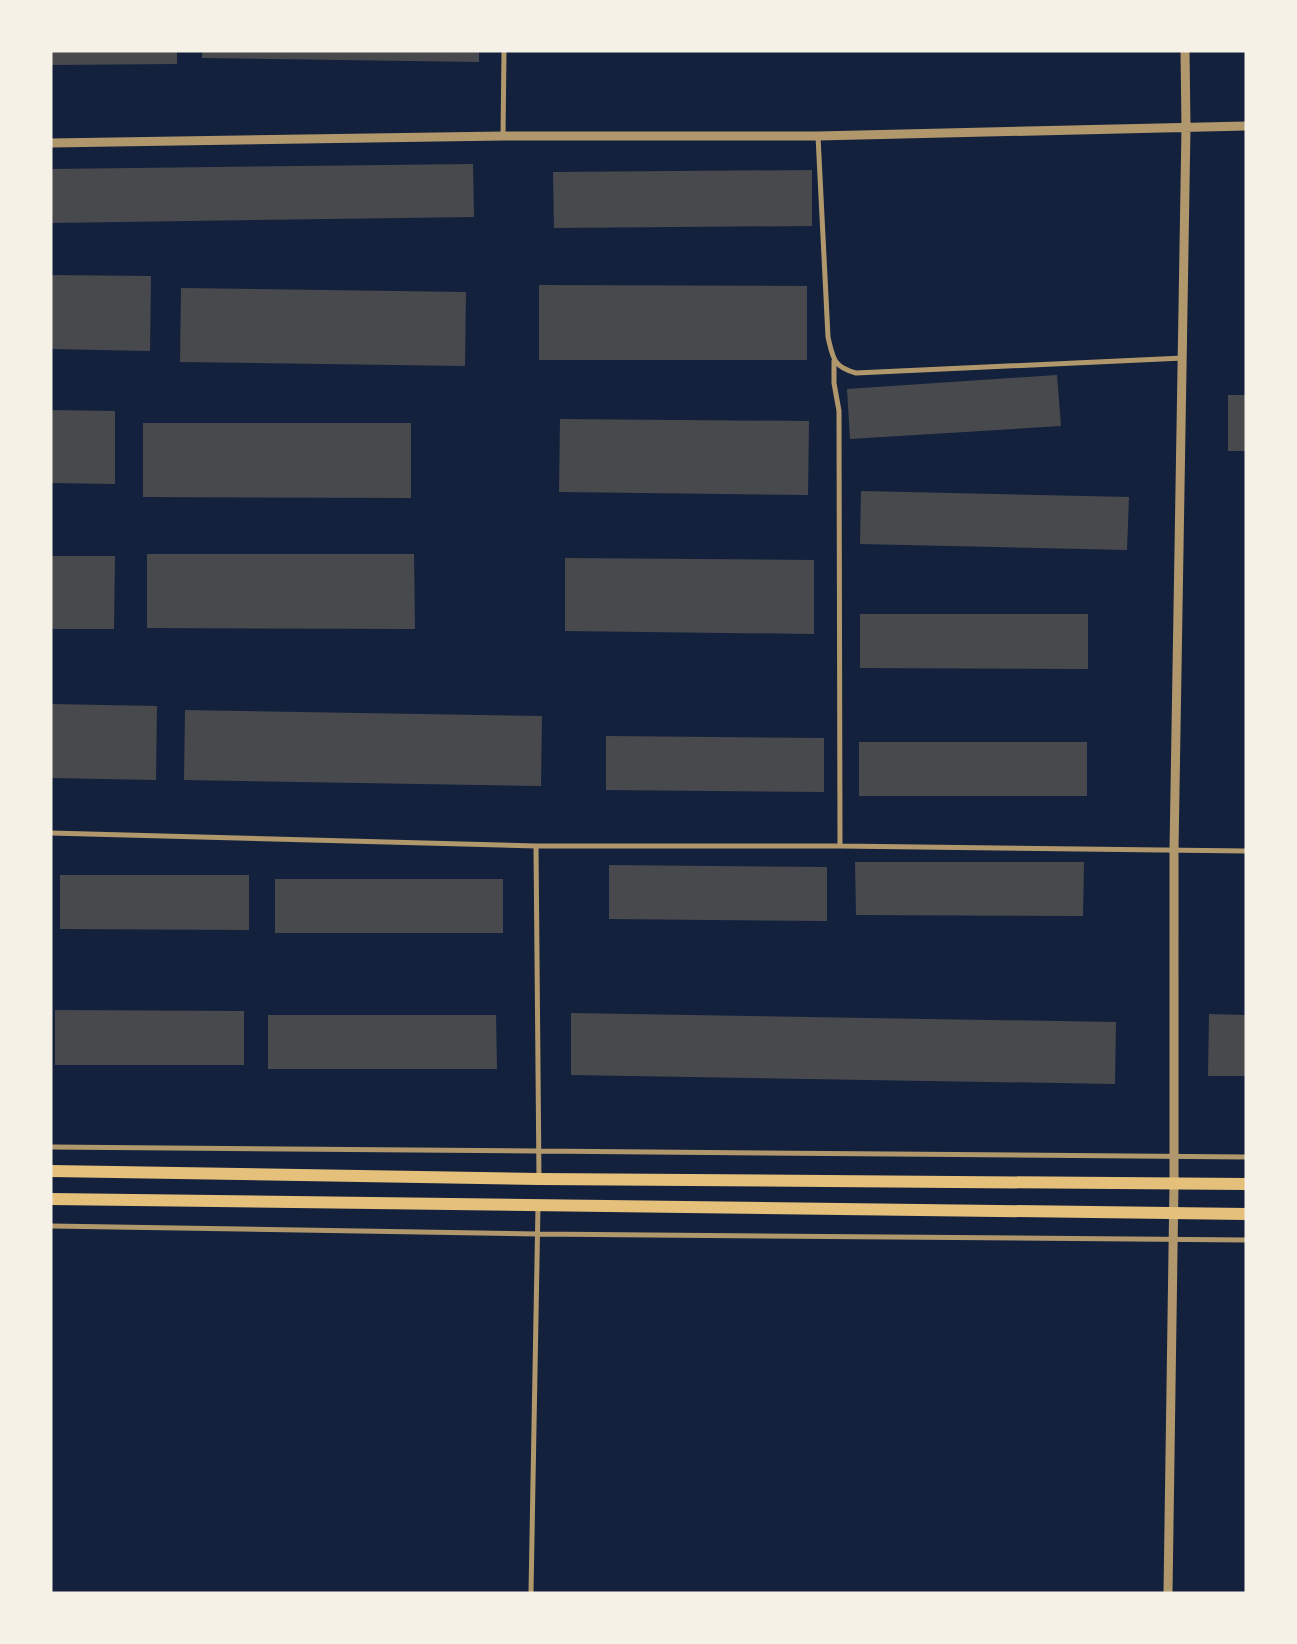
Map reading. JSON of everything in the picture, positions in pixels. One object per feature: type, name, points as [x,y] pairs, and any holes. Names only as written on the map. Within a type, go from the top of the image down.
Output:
[{"type":"main road","points":[[51,1171],[539,1179],[1246,1184]]},
{"type":"main road","points":[[51,1199],[1246,1214]]},
{"type":"street","points":[[504,51],[504,136]]},
{"type":"street","points":[[1168,1593],[1174,1183],[1174,851],[1186,127],[1185,51]]},
{"type":"street","points":[[51,142],[504,136],[818,136],[1246,126]]},
{"type":"street","points":[[818,136],[828,337],[834,361],[834,382],[840,411],[840,846]]},
{"type":"street","points":[[834,361],[845,370],[856,373],[1182,358]]},
{"type":"street","points":[[51,833],[536,846],[840,846],[1246,851]]},
{"type":"street","points":[[536,846],[539,1179]]},
{"type":"street","points":[[51,1147],[1246,1157]]},
{"type":"street","points":[[531,1593],[538,1206]]},
{"type":"street","points":[[51,1226],[537,1234],[1246,1240]]},
{"type":"building","points":[[51,51],[177,51],[177,64],[51,65]]},
{"type":"building","points":[[202,51],[479,51],[479,62],[202,58]]},
{"type":"building","points":[[473,164],[474,217],[51,223],[51,169]]},
{"type":"building","points":[[812,170],[812,226],[554,228],[553,172]]},
{"type":"building","points":[[51,275],[151,276],[150,351],[51,349]]},
{"type":"building","points":[[539,285],[807,286],[807,360],[539,360]]},
{"type":"building","points":[[181,288],[466,292],[465,366],[180,362]]},
{"type":"building","points":[[1057,375],[1061,426],[850,439],[847,389]]},
{"type":"building","points":[[1228,395],[1246,395],[1246,451],[1228,451]]},
{"type":"building","points":[[51,410],[115,411],[115,484],[51,483]]},
{"type":"building","points":[[560,419],[809,421],[808,495],[559,492]]},
{"type":"building","points":[[143,423],[411,423],[411,498],[143,497]]},
{"type":"building","points":[[861,491],[1129,497],[1127,550],[860,544]]},
{"type":"building","points":[[147,554],[414,554],[415,629],[147,628]]},
{"type":"building","points":[[51,556],[115,556],[114,629],[51,629]]},
{"type":"building","points":[[565,558],[814,560],[814,634],[565,631]]},
{"type":"building","points":[[860,614],[1088,614],[1088,669],[860,668]]},
{"type":"building","points":[[51,704],[157,706],[156,780],[51,778]]},
{"type":"building","points":[[185,710],[542,716],[541,786],[184,780]]},
{"type":"building","points":[[606,736],[824,738],[824,792],[606,790]]},
{"type":"building","points":[[859,742],[1087,742],[1087,796],[859,796]]},
{"type":"building","points":[[855,862],[1084,862],[1083,916],[856,915]]},
{"type":"building","points":[[609,865],[827,867],[827,921],[609,919]]},
{"type":"building","points":[[60,875],[249,875],[249,930],[60,929]]},
{"type":"building","points":[[275,879],[503,879],[503,933],[275,933]]},
{"type":"building","points":[[55,1010],[244,1011],[244,1065],[55,1065]]},
{"type":"building","points":[[571,1013],[1116,1022],[1115,1084],[571,1075]]},
{"type":"building","points":[[1209,1014],[1246,1015],[1246,1076],[1208,1076]]},
{"type":"building","points":[[268,1015],[496,1015],[497,1069],[268,1069]]}]
